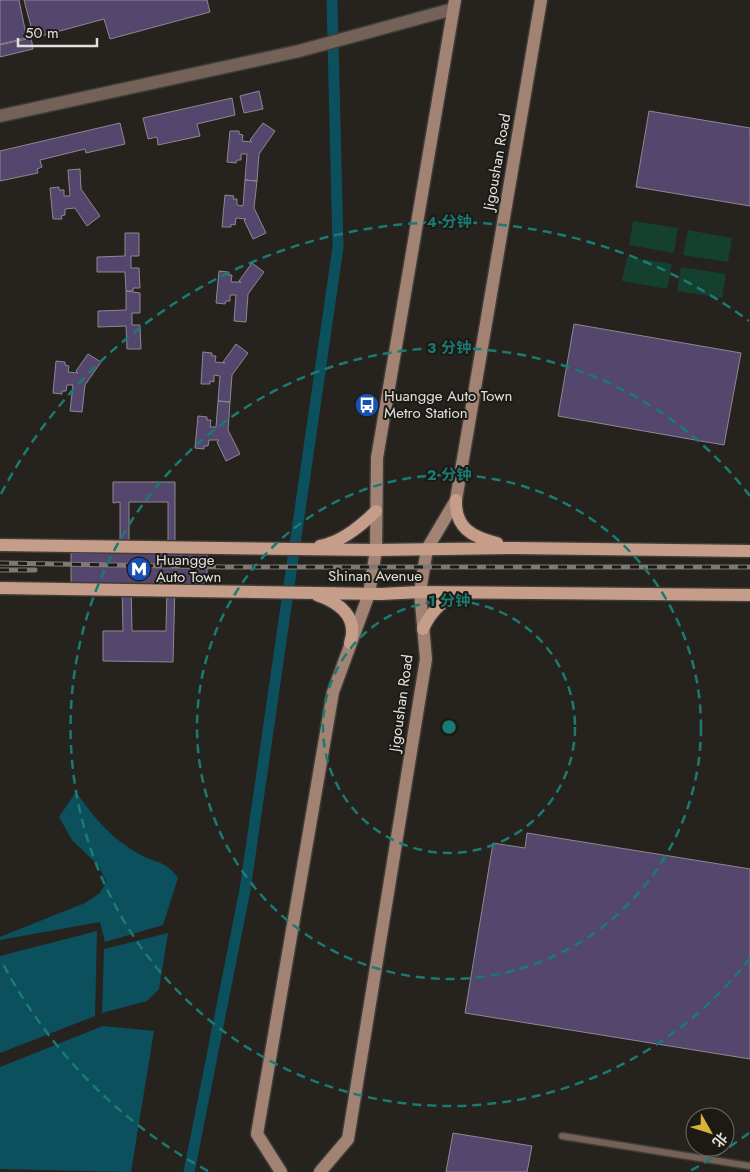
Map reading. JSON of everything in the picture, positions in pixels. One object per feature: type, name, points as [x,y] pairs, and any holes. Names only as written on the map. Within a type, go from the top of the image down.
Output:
[{"type":"main road","name":"Jigoushan Road","points":[[320,1172],[348,1139],[426,659],[420,592],[427,549],[456,500],[541,0]]},
{"type":"main road","points":[[281,1172],[257,1134],[333,692],[369,594],[376,550],[377,458],[454,4]]},
{"type":"main road","points":[[456,500],[458,519],[469,534],[514,548]]},
{"type":"main road","points":[[309,549],[340,539],[354,530],[376,510]]},
{"type":"main road","name":"Shinan Avenue","points":[[0,545],[350,550],[514,548],[750,551]]},
{"type":"main road","name":"Shinan Avenue","points":[[0,588],[305,591],[369,594],[420,592],[750,595]]},
{"type":"main road","points":[[305,591],[328,599],[345,611],[353,626],[350,644]]},
{"type":"main road","points":[[423,629],[433,611],[450,597],[460,593]]},
{"type":"street","points":[[0,116],[298,51],[369,32],[454,4]]},
{"type":"lane","points":[[562,1136],[750,1166]]},
{"type":"green space","points":[[633,221],[678,228],[674,253],[629,245]]},
{"type":"green space","points":[[688,230],[732,238],[728,262],[683,255]]},
{"type":"green space","points":[[627,257],[672,264],[667,289],[622,281]]},
{"type":"green space","points":[[681,267],[726,274],[722,298],[677,291]]},
{"type":"water","points":[[76,792],[97,819],[120,842],[139,854],[165,865],[178,878],[163,925],[105,942],[100,922],[0,940],[0,937],[85,903],[100,893],[106,882],[99,866],[72,840],[59,817]]},
{"type":"water","points":[[97,931],[95,1016],[0,1053],[0,956]]},
{"type":"water","points":[[168,933],[159,989],[147,1001],[102,1013],[104,949]]},
{"type":"water","points":[[103,1026],[154,1031],[131,1172],[0,1169],[0,1067]]},
{"type":"building","points":[[0,0],[19,0],[27,39],[0,45]]},
{"type":"building","points":[[24,0],[207,0],[210,12],[110,39],[104,19],[34,38]]},
{"type":"building","points":[[31,37],[33,49],[0,57],[0,44]]},
{"type":"building","points":[[259,91],[263,109],[244,113],[240,96]]},
{"type":"building","points":[[232,98],[235,115],[197,124],[200,136],[158,145],[157,137],[148,139],[143,118]]},
{"type":"building","points":[[649,111],[750,128],[750,206],[636,187]]},
{"type":"building","points":[[120,123],[125,144],[86,153],[85,149],[40,160],[42,167],[37,169],[38,173],[0,181],[0,151]]},
{"type":"building","points":[[263,123],[275,131],[259,154],[257,181],[245,180],[247,154],[241,154],[241,160],[237,160],[236,163],[227,162],[230,131],[239,131],[239,134],[243,135],[242,141],[252,142],[250,140]]},
{"type":"building","points":[[80,169],[81,189],[100,216],[87,226],[75,208],[65,209],[65,215],[61,216],[62,219],[53,219],[50,188],[59,187],[59,190],[64,190],[64,196],[70,196],[68,170]]},
{"type":"building","points":[[245,180],[257,181],[254,208],[266,233],[253,239],[244,220],[246,219],[236,218],[235,225],[231,224],[231,227],[222,227],[225,195],[234,196],[233,199],[237,199],[237,205],[243,206]]},
{"type":"building","points":[[125,233],[139,233],[139,256],[131,256],[131,268],[139,268],[140,288],[133,288],[133,291],[126,291],[125,272],[97,272],[97,257],[125,256]]},
{"type":"building","points":[[252,263],[264,272],[248,294],[246,322],[234,321],[236,295],[230,295],[230,301],[226,301],[225,304],[216,303],[219,271],[228,272],[228,275],[232,275],[231,282],[241,282],[239,281]]},
{"type":"building","points":[[126,291],[140,293],[140,313],[132,313],[132,325],[140,325],[141,349],[127,349],[126,326],[98,327],[98,311],[126,310]]},
{"type":"building","points":[[574,324],[741,353],[724,445],[558,416]]},
{"type":"building","points":[[236,344],[248,353],[232,375],[230,402],[218,401],[220,376],[214,375],[214,382],[210,381],[210,384],[201,384],[203,352],[212,353],[212,356],[216,356],[215,362],[225,363],[223,362]]},
{"type":"building","points":[[88,354],[101,362],[85,385],[82,412],[70,411],[73,385],[67,385],[66,391],[62,391],[62,394],[53,393],[56,361],[65,362],[65,365],[69,366],[68,372],[78,373],[76,371]]},
{"type":"building","points":[[218,401],[230,402],[228,430],[240,454],[226,461],[217,442],[219,440],[209,440],[208,446],[204,446],[204,449],[195,448],[198,416],[207,417],[207,420],[211,420],[210,427],[216,427]]},
{"type":"building","name":"Huangge Auto Town","points":[[113,482],[175,482],[175,553],[207,553],[207,585],[175,585],[173,662],[103,661],[103,631],[123,631],[122,585],[71,585],[71,553],[120,553],[120,502],[113,503]],"holes":[[[129,502],[168,502],[168,553],[129,553]],[[131,585],[167,585],[166,631],[132,631]]]},
{"type":"building","points":[[527,833],[750,869],[750,1059],[465,1013],[493,843],[525,848]]},
{"type":"building","points":[[453,1133],[532,1146],[527,1172],[446,1172]]},
{"type":"waterway","points":[[189,1172],[245,890],[338,247],[332,0]]},
{"type":"railway","points":[[0,563],[224,567],[750,567]]},
{"type":"railway","points":[[0,570],[35,570]]},
{"type":"place","name":"Huangge Auto Town Metro Station","points":[[367,405]]},
{"type":"place","name":"Huangge Auto Town","points":[[139,569]]}]
